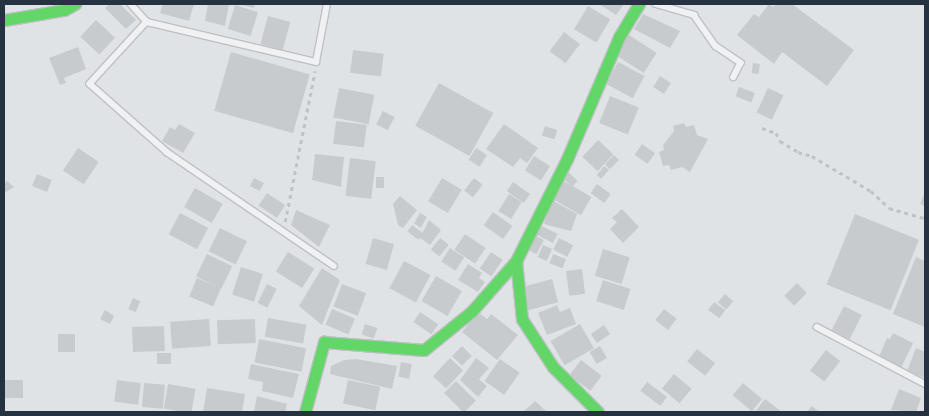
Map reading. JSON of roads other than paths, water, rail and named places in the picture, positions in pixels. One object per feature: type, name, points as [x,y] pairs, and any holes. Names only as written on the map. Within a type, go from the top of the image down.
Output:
[{"type":"street","points":[[4,20],[64,10],[75,4]]},
{"type":"street","points":[[305,412],[324,342],[424,350],[472,311],[516,261],[567,159],[619,37],[638,4]]},
{"type":"street","points":[[516,261],[522,319],[553,367],[598,412]]},
{"type":"lane","points":[[132,4],[147,22],[316,62],[327,4]]},
{"type":"lane","points":[[656,4],[694,15],[716,46],[741,63],[734,77]]},
{"type":"lane","points":[[147,22],[90,84],[167,152],[334,266]]},
{"type":"lane","points":[[817,327],[925,384]]}]
